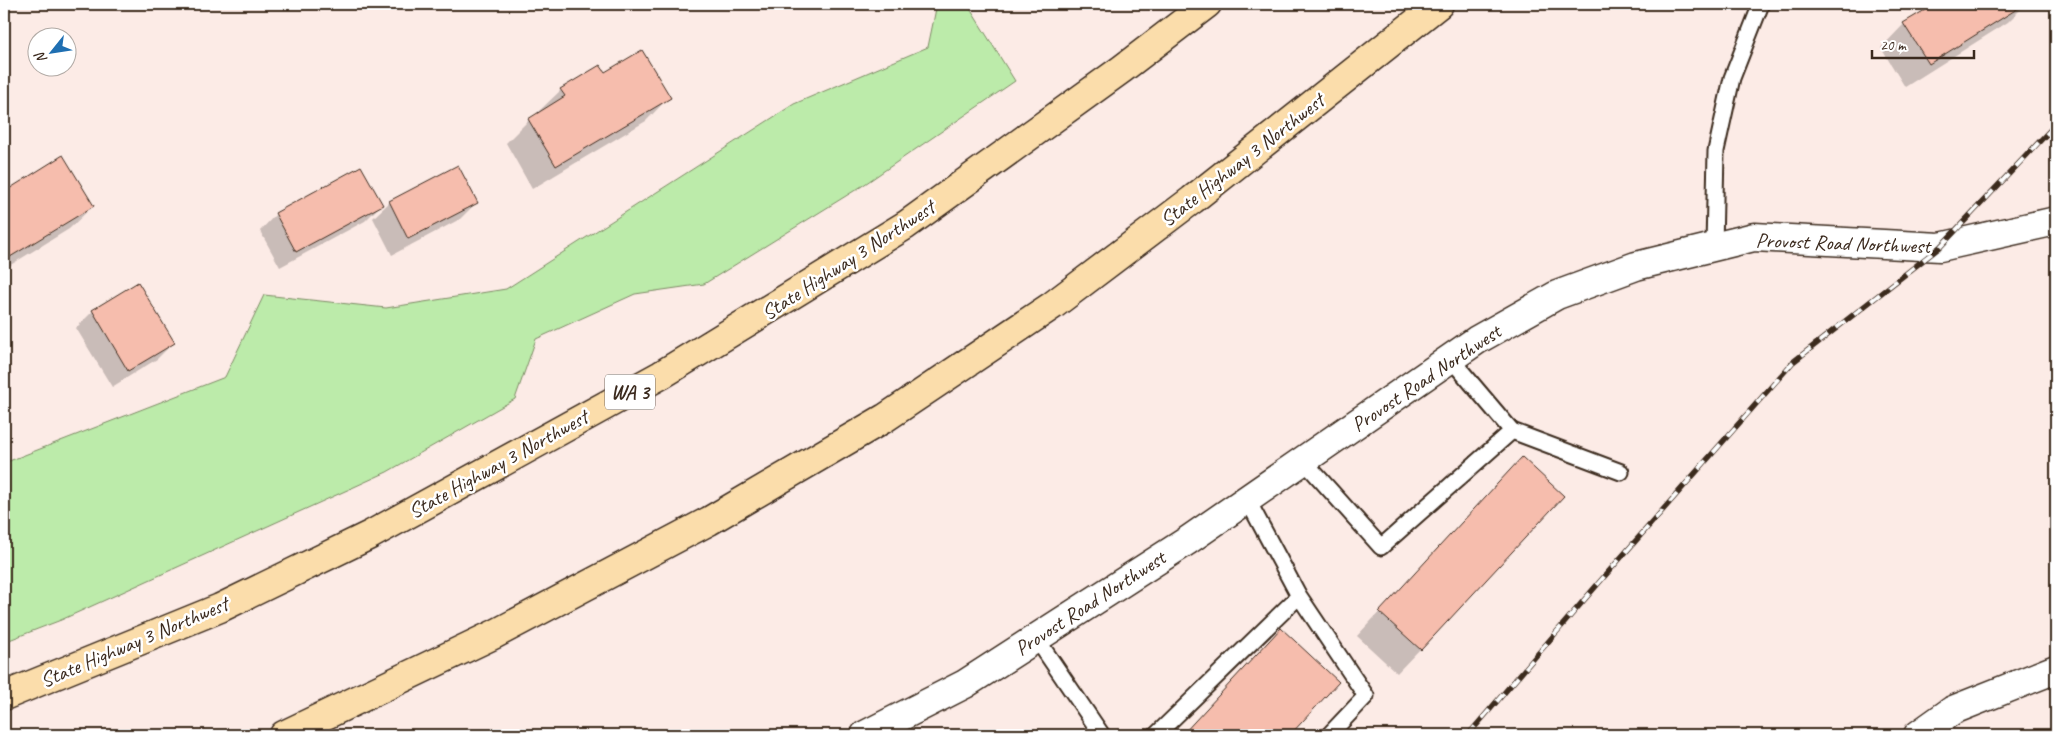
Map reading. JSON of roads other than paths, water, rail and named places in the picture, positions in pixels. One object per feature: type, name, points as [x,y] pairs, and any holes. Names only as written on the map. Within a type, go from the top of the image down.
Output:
[{"type":"highway","name":"State Highway 3 Northwest","points":[[4,696],[220,608],[352,543],[661,375],[906,225],[1122,69],[1207,4]]},
{"type":"highway","name":"State Highway 3 Northwest","points":[[284,735],[495,634],[692,530],[885,418],[1053,305],[1192,200],[1439,4]]},
{"type":"street","name":"Provost Road Northwest","points":[[871,734],[965,684],[1187,541],[1477,340],[1557,295],[1636,266],[1754,237],[1940,247],[2056,221]]},
{"type":"street","points":[[1918,735],[1953,710],[2056,669]]},
{"type":"lane","points":[[1714,247],[1716,150],[1732,78],[1761,4]]},
{"type":"lane","points":[[1451,359],[1512,431],[1621,472]]},
{"type":"lane","points":[[1303,460],[1381,548],[1512,431]]},
{"type":"lane","points":[[1247,499],[1299,596],[1366,696],[1329,735]]},
{"type":"lane","points":[[1156,735],[1299,596]]},
{"type":"lane","points":[[1036,638],[1102,735]]},
{"type":"railway","points":[[1468,735],[1793,362],[1940,247],[2056,124]]}]
